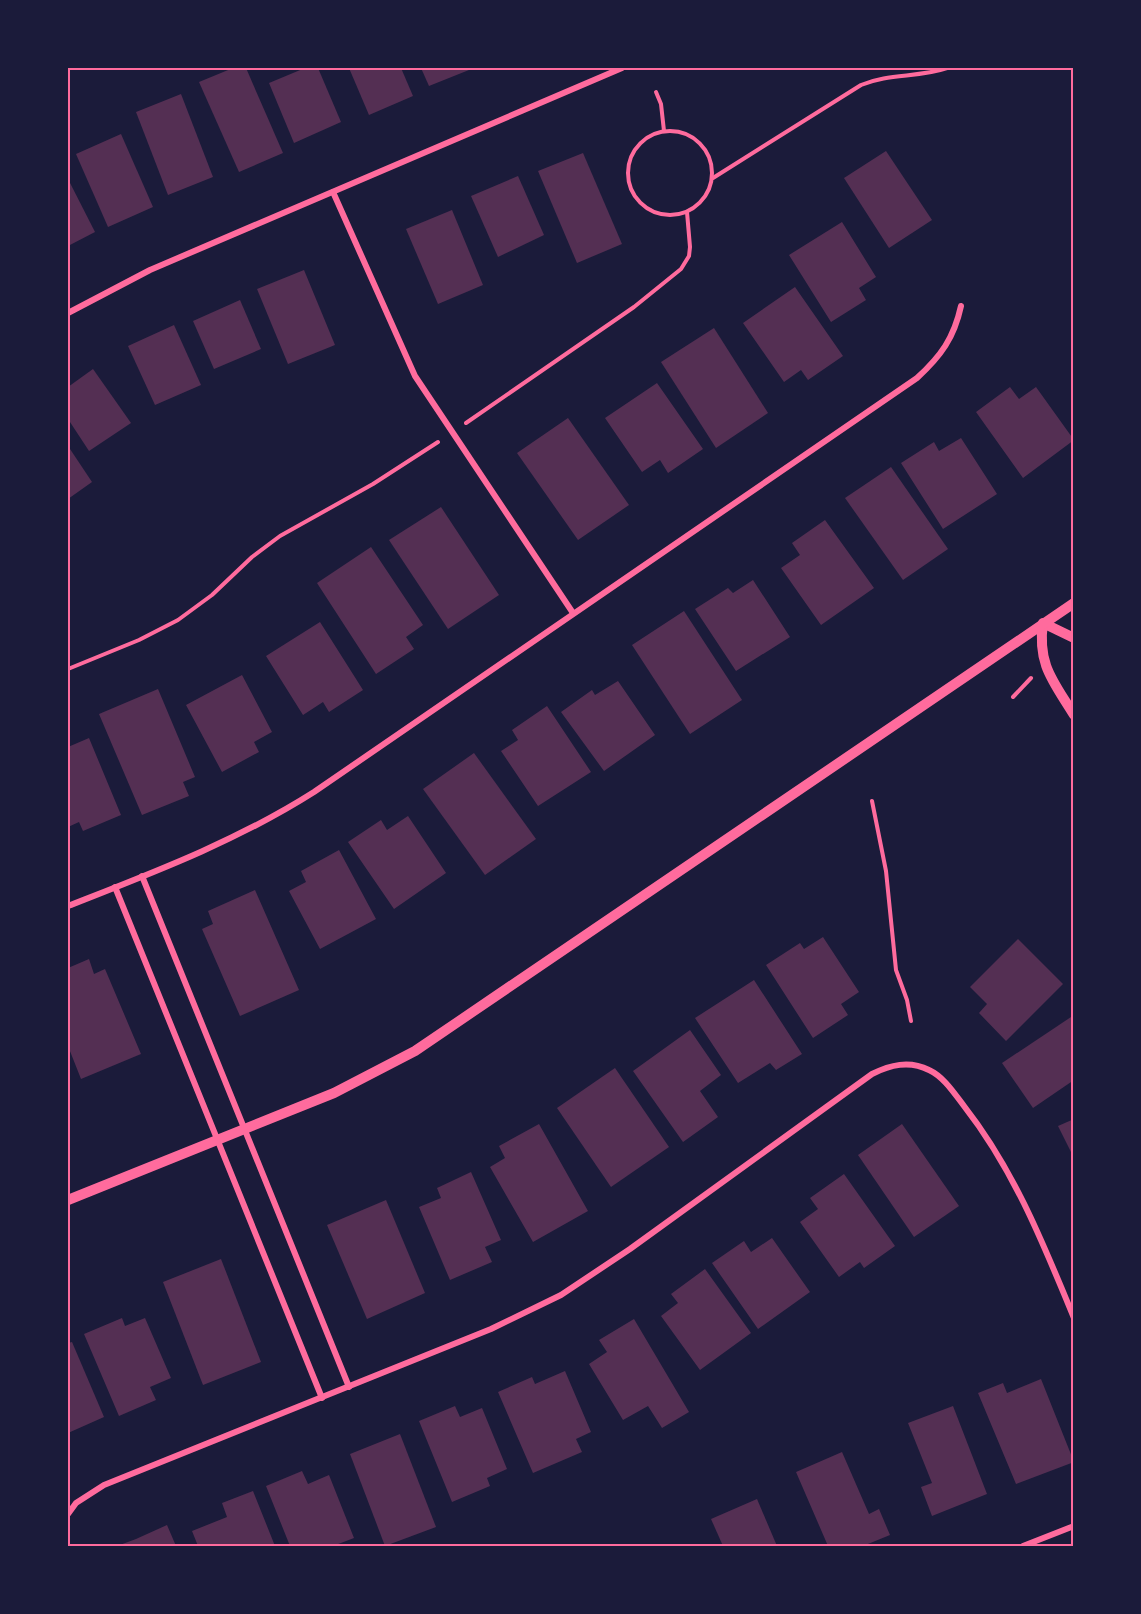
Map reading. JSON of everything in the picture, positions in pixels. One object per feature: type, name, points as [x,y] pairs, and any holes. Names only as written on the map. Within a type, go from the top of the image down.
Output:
[{"type":"street","points":[[68,313],[150,270],[622,68]]},
{"type":"street","points":[[333,192],[401,348],[452,433],[573,613]]},
{"type":"street","points":[[68,906],[218,845],[287,810],[917,378],[948,346],[957,326],[961,306]]},
{"type":"street","points":[[68,1200],[334,1093],[415,1052],[1074,603]]},
{"type":"street","points":[[1043,623],[1074,638]]},
{"type":"street","points":[[1043,623],[1041,654],[1045,668],[1074,715]]},
{"type":"street","points":[[142,876],[349,1387]]},
{"type":"street","points":[[115,887],[322,1398]]},
{"type":"street","points":[[68,1515],[76,1503],[105,1485],[491,1329],[561,1295],[630,1249],[872,1074],[899,1064],[914,1064],[939,1076],[992,1145],[1027,1208],[1074,1318]]},
{"type":"street","points":[[1023,1546],[1074,1526]]},
{"type":"path","points":[[712,178],[861,85],[880,78],[929,73],[947,68]]},
{"type":"path","points":[[656,92],[662,104],[664,131]]},
{"type":"path","points":[[664,131],[686,134],[704,147],[709,157],[712,178],[704,199],[687,212],[665,215],[644,207],[631,190],[628,168],[636,148],[644,140],[664,131]]},
{"type":"path","points":[[68,669],[139,640],[177,620],[212,595],[252,557],[280,536],[373,484],[452,433],[634,308],[675,275],[689,256],[687,212]]},
{"type":"path","points":[[872,801],[886,871],[896,970],[911,1021]]},
{"type":"building","points":[[233,68],[246,68],[283,153],[239,172],[199,82]]},
{"type":"building","points":[[305,68],[318,68],[341,122],[294,143],[269,83]]},
{"type":"building","points":[[349,68],[401,68],[413,96],[369,115]]},
{"type":"building","points":[[421,68],[474,68],[429,86]]},
{"type":"building","points":[[181,94],[213,177],[168,195],[136,112]]},
{"type":"building","points":[[121,134],[153,207],[108,227],[76,154]]},
{"type":"building","points":[[886,151],[932,220],[889,248],[844,178]]},
{"type":"building","points":[[583,153],[622,244],[577,263],[538,171]]},
{"type":"building","points":[[518,176],[544,235],[498,257],[471,196]]},
{"type":"building","points":[[68,179],[95,232],[68,246]]},
{"type":"building","points":[[452,210],[483,285],[438,304],[406,229]]},
{"type":"building","points":[[842,222],[876,277],[859,288],[866,300],[831,322],[789,255]]},
{"type":"building","points":[[304,270],[335,345],[288,364],[257,289]]},
{"type":"building","points":[[795,287],[843,356],[808,380],[801,370],[784,382],[743,323]]},
{"type":"building","points":[[240,300],[261,349],[214,369],[193,321]]},
{"type":"building","points":[[174,325],[201,385],[155,405],[128,346]]},
{"type":"building","points":[[714,328],[768,413],[716,448],[661,362]]},
{"type":"building","points":[[93,369],[131,423],[89,451],[68,419],[68,387]]},
{"type":"building","points":[[657,383],[703,449],[668,473],[660,460],[642,472],[605,418]]},
{"type":"building","points":[[1010,387],[1019,399],[1036,387],[1074,440],[1023,478],[976,412]]},
{"type":"building","points":[[568,418],[629,505],[578,540],[517,453]]},
{"type":"building","points":[[961,438],[997,494],[943,529],[901,463],[934,442],[939,451]]},
{"type":"building","points":[[68,446],[92,482],[68,499]]},
{"type":"building","points":[[891,467],[948,549],[903,580],[845,498]]},
{"type":"building","points":[[441,507],[499,595],[448,629],[389,540]]},
{"type":"building","points":[[825,520],[874,588],[821,625],[781,568],[800,555],[792,543]]},
{"type":"building","points":[[371,547],[423,625],[406,637],[414,649],[376,674],[317,583]]},
{"type":"building","points":[[753,580],[790,637],[736,671],[695,609],[728,588],[733,593]]},
{"type":"building","points":[[684,611],[742,700],[690,734],[632,645]]},
{"type":"building","points":[[320,622],[363,690],[329,712],[323,702],[303,715],[266,656]]},
{"type":"building","points":[[242,675],[272,732],[254,742],[259,752],[222,772],[186,705]]},
{"type":"building","points":[[618,681],[655,735],[604,771],[561,712],[592,690],[595,695]]},
{"type":"building","points":[[158,689],[195,777],[183,782],[189,796],[142,815],[99,714]]},
{"type":"building","points":[[547,706],[591,772],[538,806],[501,751],[518,740],[512,730]]},
{"type":"building","points":[[89,738],[121,815],[83,831],[79,822],[68,827],[68,747]]},
{"type":"building","points":[[474,753],[536,839],[485,875],[423,789]]},
{"type":"building","points":[[408,816],[446,873],[394,909],[348,842],[381,820],[387,830]]},
{"type":"building","points":[[339,850],[376,919],[320,949],[289,891],[306,882],[301,871]]},
{"type":"building","points":[[255,890],[299,990],[240,1016],[202,929],[213,924],[208,911]]},
{"type":"building","points":[[823,937],[859,992],[841,1004],[848,1015],[813,1038],[766,965],[800,943],[804,949]]},
{"type":"building","points":[[1018,939],[1063,984],[1006,1041],[979,1013],[987,1004],[970,987]]},
{"type":"building","points":[[89,959],[94,974],[105,969],[141,1054],[81,1079],[68,1046],[68,968]]},
{"type":"building","points":[[754,980],[802,1054],[776,1070],[770,1063],[738,1083],[695,1018]]},
{"type":"building","points":[[1074,1015],[1074,1080],[1033,1108],[1002,1063]]},
{"type":"building","points":[[690,1030],[721,1075],[700,1091],[718,1117],[683,1142],[633,1071]]},
{"type":"building","points":[[615,1068],[669,1147],[611,1187],[557,1108]]},
{"type":"building","points":[[1074,1119],[1074,1158],[1058,1126]]},
{"type":"building","points":[[539,1124],[588,1211],[533,1242],[490,1167],[505,1158],[499,1146]]},
{"type":"building","points":[[902,1124],[959,1206],[914,1237],[858,1155]]},
{"type":"building","points":[[471,1172],[501,1240],[485,1247],[492,1262],[450,1280],[419,1207],[441,1198],[437,1188]]},
{"type":"building","points":[[844,1174],[895,1246],[864,1268],[860,1262],[839,1277],[800,1222],[818,1209],[810,1198]]},
{"type":"building","points":[[386,1200],[425,1293],[367,1319],[327,1225]]},
{"type":"building","points":[[772,1238],[810,1292],[758,1329],[712,1263],[744,1241],[751,1252]]},
{"type":"building","points":[[221,1259],[261,1362],[203,1385],[163,1282]]},
{"type":"building","points":[[705,1269],[751,1333],[700,1370],[661,1316],[678,1303],[671,1294]]},
{"type":"building","points":[[122,1318],[125,1326],[145,1318],[171,1378],[150,1387],[156,1400],[119,1416],[84,1334]]},
{"type":"building","points":[[634,1319],[689,1412],[662,1428],[648,1406],[623,1420],[589,1364],[607,1352],[599,1340]]},
{"type":"building","points":[[72,1342],[104,1417],[68,1433],[68,1343]]},
{"type":"building","points":[[565,1371],[591,1432],[576,1439],[582,1452],[533,1473],[498,1392],[532,1377],[535,1384]]},
{"type":"building","points":[[1041,1379],[1074,1462],[1016,1484],[978,1393],[1003,1383],[1007,1393]]},
{"type":"building","points":[[455,1406],[460,1417],[482,1408],[507,1469],[487,1478],[490,1486],[452,1502],[419,1421]]},
{"type":"building","points":[[953,1406],[987,1494],[932,1516],[921,1487],[932,1483],[908,1423]]},
{"type":"building","points":[[400,1434],[436,1527],[385,1546],[350,1454]]},
{"type":"building","points":[[842,1452],[869,1514],[879,1509],[890,1535],[863,1546],[828,1546],[796,1472]]},
{"type":"building","points":[[302,1471],[308,1484],[329,1475],[354,1538],[333,1546],[290,1546],[266,1486]]},
{"type":"building","points":[[253,1491],[275,1546],[198,1546],[192,1531],[227,1517],[222,1503]]},
{"type":"building","points":[[757,1499],[777,1546],[723,1546],[711,1519]]},
{"type":"building","points":[[167,1525],[176,1546],[117,1546],[136,1539]]}]
